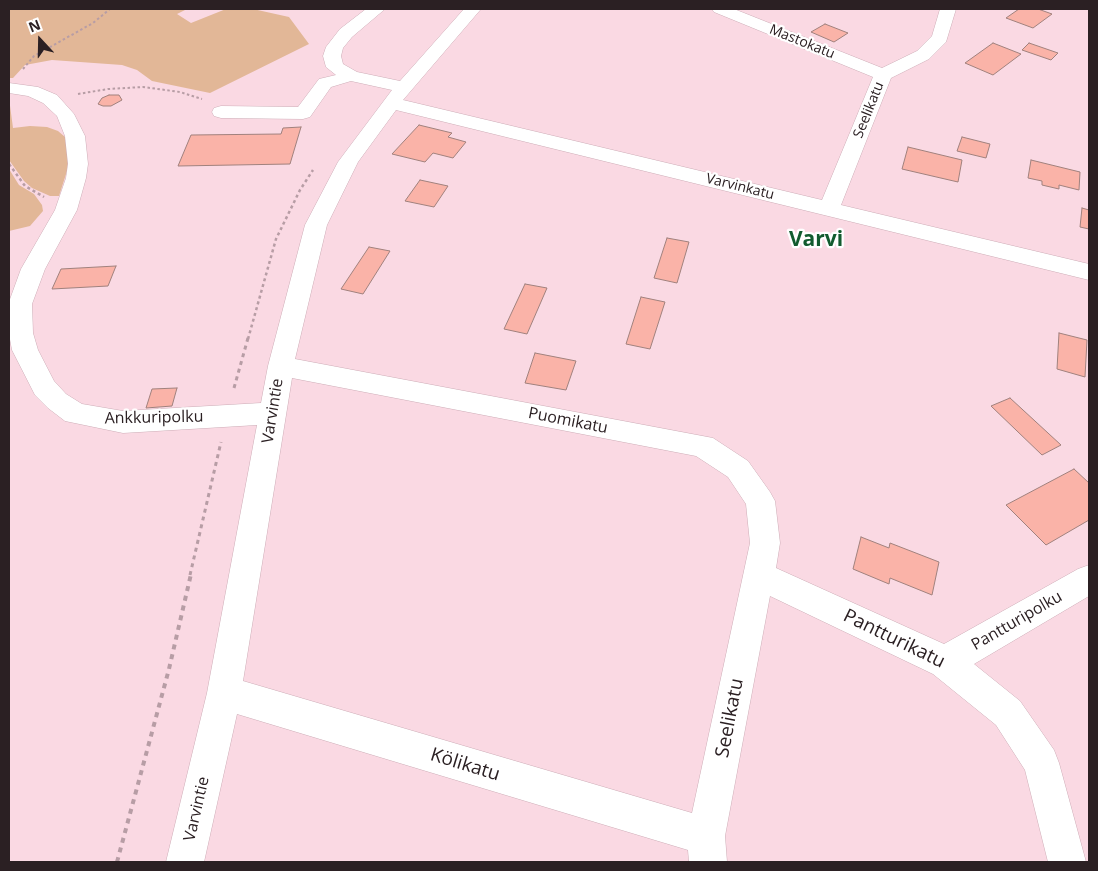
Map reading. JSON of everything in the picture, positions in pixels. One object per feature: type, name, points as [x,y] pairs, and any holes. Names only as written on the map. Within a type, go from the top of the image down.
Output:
[{"type":"street","points":[[351,76],[335,67],[332,56],[335,47],[346,33],[364,17],[377,9]]},
{"type":"street","name":"Varvintie","points":[[185,862],[224,693],[280,366],[316,225],[348,162],[398,95],[473,9]]},
{"type":"street","name":"Mastokatu","points":[[720,9],[883,75]]},
{"type":"street","name":"Seelikatu","points":[[829,208],[883,75],[923,56],[940,38],[948,9]]},
{"type":"street","points":[[221,112],[303,113],[325,83],[351,76]]},
{"type":"street","name":"Varvinkatu","points":[[351,76],[398,95],[829,208],[1089,272]]},
{"type":"street","name":"Ankkuripolku","points":[[16,89],[50,99],[65,114],[75,136],[78,164],[76,178],[66,210],[33,269],[20,304],[21,333],[25,350],[44,388],[57,401],[75,413],[123,422],[273,413]]},
{"type":"street","name":"Puomikatu","points":[[280,366],[703,446],[738,469],[760,501],[765,543],[758,575]]},
{"type":"street","name":"Seelikatu","points":[[707,849],[758,575]]},
{"type":"street","name":"Pantturikatu","points":[[758,575],[945,662],[1008,713],[1041,762],[1067,862]]},
{"type":"street","name":"Pantturipolku","points":[[945,662],[1089,580]]},
{"type":"street","name":"Kölikatu","points":[[224,693],[707,849]]},
{"type":"path","points":[[16,89],[22,70],[30,60],[93,23],[110,9]]},
{"type":"path","points":[[50,99],[108,89],[152,88],[196,96],[209,102],[221,112]]},
{"type":"path","points":[[9,164],[25,186],[66,210]]},
{"type":"shaded area","points":[[9,9],[187,9],[177,14],[191,23],[226,9],[253,9],[289,17],[309,44],[210,93],[152,81],[137,70],[122,65],[52,60],[25,65],[13,78],[9,78]]},
{"type":"shaded area","points":[[9,98],[13,128],[47,127],[58,131],[65,137],[69,155],[67,171],[59,196],[50,196],[32,188],[24,181],[9,160]]},
{"type":"shaded area","points":[[9,169],[19,185],[34,194],[42,205],[43,211],[30,226],[9,231]]},
{"type":"building","points":[[1019,9],[1038,9],[1052,14],[1033,28],[1006,18]]},
{"type":"building","points":[[825,24],[848,33],[834,42],[811,32]]},
{"type":"building","points":[[993,43],[1021,54],[993,75],[965,63]]},
{"type":"building","points":[[1029,43],[1058,53],[1051,60],[1022,50]]},
{"type":"building","points":[[109,95],[119,95],[122,100],[111,106],[98,104],[102,98]]},
{"type":"building","points":[[419,125],[452,133],[448,137],[466,142],[453,158],[433,153],[425,162],[392,154]]},
{"type":"building","points":[[301,127],[290,164],[178,166],[191,135],[281,134],[283,128]]},
{"type":"building","points":[[962,137],[990,144],[986,158],[957,151]]},
{"type":"building","points":[[908,147],[962,160],[958,182],[902,169]]},
{"type":"building","points":[[1031,160],[1080,172],[1079,190],[1059,185],[1059,189],[1042,185],[1042,181],[1028,178]]},
{"type":"building","points":[[420,180],[448,186],[434,207],[405,201]]},
{"type":"building","points":[[1082,208],[1089,210],[1089,229],[1080,227]]},
{"type":"building","points":[[667,238],[689,242],[677,283],[654,278]]},
{"type":"building","points":[[369,247],[390,251],[363,294],[341,289]]},
{"type":"building","points":[[116,266],[108,286],[52,289],[61,269]]},
{"type":"building","points":[[525,284],[547,288],[527,334],[504,329]]},
{"type":"building","points":[[641,297],[665,302],[650,349],[626,344]]},
{"type":"building","points":[[1059,333],[1087,340],[1085,377],[1057,369]]},
{"type":"building","points":[[535,353],[576,361],[566,390],[525,383]]},
{"type":"building","points":[[177,388],[172,406],[146,408],[152,389]]},
{"type":"building","points":[[1010,398],[1061,445],[1042,455],[991,406]]},
{"type":"building","points":[[1074,469],[1089,483],[1089,520],[1046,545],[1006,505]]},
{"type":"building","points":[[861,537],[889,548],[890,543],[939,562],[932,595],[890,578],[889,584],[853,569]]},
{"type":"district","name":"Varvi","points":[[816,240]]}]
